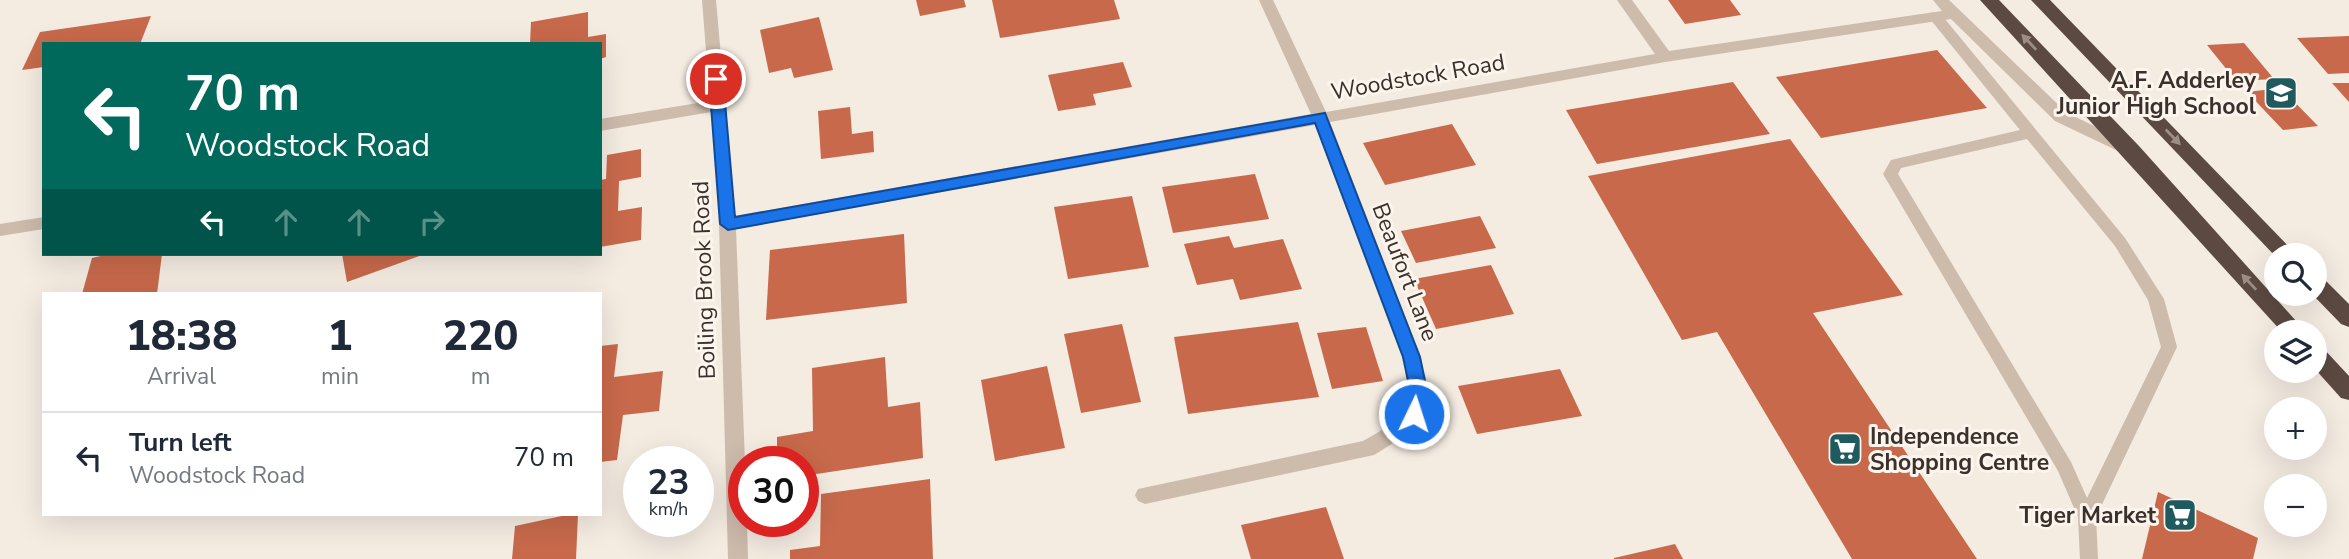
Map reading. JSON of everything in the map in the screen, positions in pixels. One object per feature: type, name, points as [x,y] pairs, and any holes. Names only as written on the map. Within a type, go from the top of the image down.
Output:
[{"type":"highway","points":[[1989,0],[2132,151],[2284,320]]},
{"type":"highway","points":[[2040,0],[2275,243]]},
{"type":"highway","points":[[2327,295],[2349,318]]},
{"type":"highway","points":[[2327,367],[2349,391]]},
{"type":"street","name":"Boiling Brook Road","points":[[709,0],[728,224],[738,559]]},
{"type":"street","name":"Beaufort Lane","points":[[1145,495],[1367,449],[1394,435],[1414,414],[1419,390],[1412,357],[1320,117],[1266,0]]},
{"type":"street","points":[[1624,0],[1665,57]]},
{"type":"street","points":[[1940,0],[2061,117],[2132,151]]},
{"type":"street","name":"Woodstock Road","points":[[728,224],[1665,57],[1952,14]]},
{"type":"street","points":[[602,125],[719,105]]},
{"type":"street","points":[[0,230],[42,223]]},
{"type":"lane","points":[[1935,16],[2120,242],[2156,299],[2169,347],[2087,517]]},
{"type":"lane","points":[[2030,133],[1896,164],[1891,174],[2065,467],[2087,517],[2089,559]]},
{"type":"building","points":[[916,0],[964,0],[966,7],[920,16]]},
{"type":"building","points":[[992,0],[1114,0],[1120,19],[1000,38]]},
{"type":"building","points":[[1668,0],[1730,0],[1741,15],[1685,24]]},
{"type":"building","points":[[588,12],[588,37],[606,34],[606,57],[602,58],[602,42],[530,42],[531,22]]},
{"type":"building","points":[[151,16],[141,42],[42,42],[42,67],[22,70],[40,32]]},
{"type":"building","points":[[819,17],[833,70],[794,78],[791,68],[769,73],[760,30]]},
{"type":"building","points":[[2349,36],[2349,73],[2328,74],[2297,38]]},
{"type":"building","points":[[2244,43],[2274,79],[2236,81],[2207,45]]},
{"type":"building","points":[[1937,50],[1987,108],[1821,138],[1776,77]]},
{"type":"building","points":[[1123,62],[1132,87],[1093,94],[1096,105],[1058,111],[1048,75]]},
{"type":"building","points":[[1733,82],[1770,134],[1597,164],[1566,110]]},
{"type":"building","points":[[2332,83],[2349,83],[2349,102]]},
{"type":"building","points":[[2281,88],[2318,126],[2283,130],[2247,92]]},
{"type":"building","points":[[850,107],[852,134],[873,131],[874,152],[821,159],[818,111]]},
{"type":"building","points":[[1452,124],[1476,165],[1385,185],[1363,143]]},
{"type":"building","name":"Independence Shopping Centre","points":[[1790,139],[1903,295],[1813,313],[1977,559],[1852,559],[1717,332],[1682,340],[1588,176]]},
{"type":"building","points":[[641,149],[641,177],[619,181],[618,211],[642,207],[641,240],[602,247],[602,180],[606,179],[607,155]]},
{"type":"building","points":[[1255,174],[1269,219],[1173,233],[1162,187]]},
{"type":"building","points":[[1132,196],[1149,267],[1068,279],[1054,207]]},
{"type":"building","points":[[1480,216],[1496,248],[1416,263],[1401,231]]},
{"type":"building","points":[[904,234],[907,303],[766,320],[770,250]]},
{"type":"building","points":[[1229,236],[1234,248],[1283,239],[1302,289],[1240,300],[1233,279],[1197,285],[1184,244]]},
{"type":"building","points":[[162,256],[157,292],[83,292],[92,258]]},
{"type":"building","points":[[342,256],[419,256],[347,282]]},
{"type":"building","points":[[1491,265],[1514,314],[1436,329],[1414,279]]},
{"type":"building","points":[[1298,322],[1319,397],[1188,414],[1174,337]]},
{"type":"building","points":[[1122,324],[1141,402],[1081,413],[1064,334]]},
{"type":"building","points":[[1366,327],[1383,381],[1332,389],[1317,333]]},
{"type":"building","points":[[618,344],[614,377],[663,371],[659,411],[623,415],[617,460],[602,462],[602,346]]},
{"type":"building","points":[[885,357],[888,407],[920,402],[923,458],[819,474],[819,446],[777,446],[777,437],[813,431],[812,368]]},
{"type":"building","points":[[1047,366],[1065,448],[995,461],[981,380]]},
{"type":"building","points":[[1560,369],[1582,416],[1477,434],[1458,386]]},
{"type":"building","points":[[930,479],[933,559],[790,559],[790,550],[820,546],[821,494]]},
{"type":"building","name":"Tiger Market","points":[[2158,492],[2258,538],[2253,559],[2142,559]]},
{"type":"building","points":[[1326,507],[1344,559],[1251,559],[1241,525]]},
{"type":"building","points":[[562,516],[578,516],[576,559],[512,559],[515,526]]},
{"type":"building","points":[[1675,544],[1683,559],[1614,559],[1614,558]]},
{"type":"place","name":"A.F. Adderley Junior High School","points":[[2281,93]]},
{"type":"place","name":"Independence Shopping Centre","points":[[1845,449]]},
{"type":"place","name":"Tiger Market","points":[[2180,515]]},
{"type":"route","points":[[716,79],[728,224],[978,181],[1320,117],[1412,357],[1419,390],[1414,414]]}]
